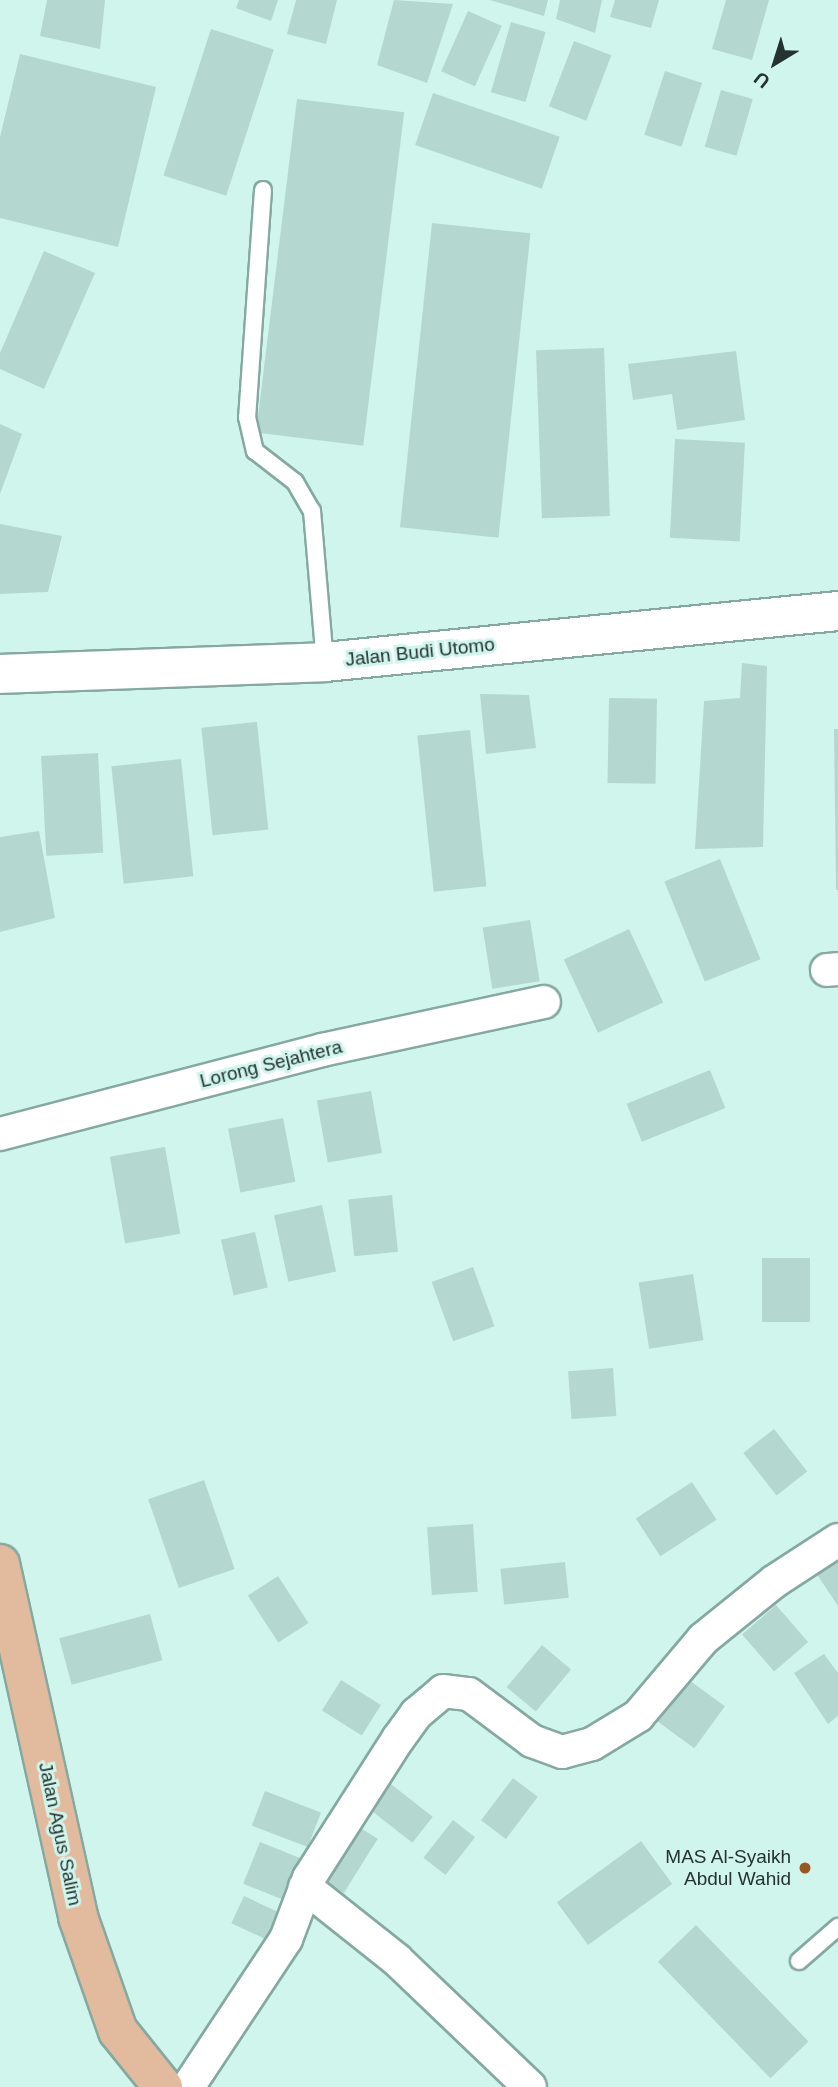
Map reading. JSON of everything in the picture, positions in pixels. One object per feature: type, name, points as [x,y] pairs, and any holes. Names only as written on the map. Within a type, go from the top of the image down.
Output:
[{"type":"main road","name":"Jalan Budi Utomo","points":[[0,674],[325,662],[838,611]]},
{"type":"main road","name":"Jalan Agus Salim","points":[[0,1564],[90,1955],[118,2031],[163,2087]]},
{"type":"street","name":"Lorong Sejahtera","points":[[0,1134],[322,1050],[544,1002]]},
{"type":"street","points":[[188,2087],[286,1940],[305,1887],[398,1739],[416,1714],[443,1691],[470,1694],[532,1741],[562,1752],[592,1744],[638,1716],[703,1639],[775,1581],[838,1540]]},
{"type":"street","points":[[305,1887],[397,1961],[530,2087]]},
{"type":"lane","points":[[262,190],[247,417],[255,451],[295,482],[312,511],[325,662]]},
{"type":"lane","points":[[799,1961],[838,1927]]},
{"type":"building","points":[[47,0],[105,0],[100,49],[40,36]]},
{"type":"building","points":[[239,0],[278,0],[271,21],[236,8]]},
{"type":"building","points":[[296,0],[337,0],[326,44],[287,34]]},
{"type":"building","points":[[394,0],[453,4],[427,83],[377,65]]},
{"type":"building","points":[[490,0],[548,0],[544,16]]},
{"type":"building","points":[[560,0],[602,0],[595,33],[556,19]]},
{"type":"building","points":[[615,0],[659,0],[651,28],[610,17]]},
{"type":"building","points":[[726,0],[769,0],[752,60],[712,49]]},
{"type":"building","points":[[468,11],[502,26],[475,86],[441,71]]},
{"type":"building","points":[[511,22],[546,32],[525,102],[491,92]]},
{"type":"building","points":[[211,29],[274,49],[226,196],[163,175]]},
{"type":"building","points":[[574,41],[611,55],[586,121],[549,106]]},
{"type":"building","points":[[20,54],[156,87],[118,247],[0,218],[0,137]]},
{"type":"building","points":[[665,71],[702,83],[681,147],[644,135]]},
{"type":"building","points":[[721,90],[753,99],[736,156],[705,147]]},
{"type":"building","points":[[433,93],[560,137],[542,189],[415,145]]},
{"type":"building","points":[[297,99],[404,112],[363,446],[256,432]]},
{"type":"building","points":[[432,223],[530,233],[498,538],[400,527]]},
{"type":"building","points":[[44,251],[95,273],[44,389],[0,369],[0,353]]},
{"type":"building","points":[[604,348],[610,516],[542,518],[536,350]]},
{"type":"building","points":[[736,351],[745,420],[677,430],[672,394],[633,400],[628,364]]},
{"type":"building","points":[[0,424],[22,434],[0,494]]},
{"type":"building","points":[[675,439],[745,443],[740,542],[670,538]]},
{"type":"building","points":[[0,524],[62,536],[48,592],[0,594]]},
{"type":"building","points":[[742,663],[767,666],[763,847],[695,849],[704,701],[740,698]]},
{"type":"building","points":[[480,694],[529,695],[536,748],[486,754]]},
{"type":"building","points":[[609,698],[657,699],[656,784],[608,783]]},
{"type":"building","points":[[257,722],[268,829],[213,835],[201,728]]},
{"type":"building","points":[[834,729],[838,729],[838,890],[836,890]]},
{"type":"building","points":[[470,730],[486,886],[434,892],[417,736]]},
{"type":"building","points":[[98,753],[103,853],[46,856],[41,756]]},
{"type":"building","points":[[181,759],[193,876],[124,884],[111,766]]},
{"type":"building","points":[[39,831],[55,918],[0,932],[0,837]]},
{"type":"building","points":[[720,859],[760,959],[705,982],[664,881]]},
{"type":"building","points":[[530,920],[540,981],[492,989],[483,928]]},
{"type":"building","points":[[629,929],[663,1002],[598,1033],[564,959]]},
{"type":"building","points":[[710,1070],[725,1108],[642,1142],[627,1104]]},
{"type":"building","points":[[371,1091],[382,1153],[328,1163],[317,1101]]},
{"type":"building","points":[[283,1118],[295,1182],[240,1192],[228,1129]]},
{"type":"building","points":[[165,1147],[180,1234],[125,1243],[110,1157]]},
{"type":"building","points":[[392,1195],[398,1252],[354,1256],[348,1200]]},
{"type":"building","points":[[322,1205],[336,1272],[288,1282],[274,1215]]},
{"type":"building","points":[[255,1232],[268,1288],[234,1295],[221,1240]]},
{"type":"building","points":[[762,1258],[810,1258],[810,1322],[762,1322]]},
{"type":"building","points":[[473,1267],[495,1326],[453,1341],[432,1282]]},
{"type":"building","points":[[693,1274],[703,1340],[649,1349],[639,1283]]},
{"type":"building","points":[[613,1368],[616,1416],[571,1419],[568,1371]]},
{"type":"building","points":[[774,1429],[807,1472],[777,1496],[743,1453]]},
{"type":"building","points":[[204,1480],[235,1569],[179,1588],[148,1499]]},
{"type":"building","points":[[692,1482],[717,1520],[660,1556],[636,1518]]},
{"type":"building","points":[[473,1524],[478,1592],[432,1595],[427,1527]]},
{"type":"building","points":[[838,1555],[838,1606],[816,1573]]},
{"type":"building","points":[[565,1562],[569,1598],[504,1605],[500,1569]]},
{"type":"building","points":[[278,1576],[308,1623],[278,1643],[248,1596]]},
{"type":"building","points":[[776,1605],[808,1642],[774,1672],[742,1635]]},
{"type":"building","points":[[150,1614],[162,1660],[72,1685],[59,1638]]},
{"type":"building","points":[[542,1645],[571,1669],[536,1712],[507,1687]]},
{"type":"building","points":[[824,1654],[838,1673],[838,1716],[828,1724],[794,1673]]},
{"type":"building","points":[[682,1675],[725,1706],[694,1748],[651,1717]]},
{"type":"building","points":[[341,1680],[381,1705],[362,1735],[322,1711]]},
{"type":"building","points":[[513,1778],[538,1797],[506,1839],[481,1820]]},
{"type":"building","points":[[387,1781],[433,1817],[412,1843],[367,1807]]},
{"type":"building","points":[[265,1791],[321,1813],[308,1847],[252,1826]]},
{"type":"building","points":[[453,1820],[475,1837],[446,1875],[423,1858]]},
{"type":"building","points":[[354,1824],[378,1839],[344,1893],[320,1878]]},
{"type":"building","points":[[641,1841],[672,1884],[588,1945],[557,1902]]},
{"type":"building","points":[[260,1842],[300,1858],[283,1900],[243,1884]]},
{"type":"building","points":[[244,1896],[285,1915],[272,1942],[231,1923]]},
{"type":"building","points":[[696,1925],[809,2042],[770,2078],[658,1962]]},
{"type":"place","name":"MAS Al-Syaikh Abdul Wahid","points":[[805,1868]]}]
